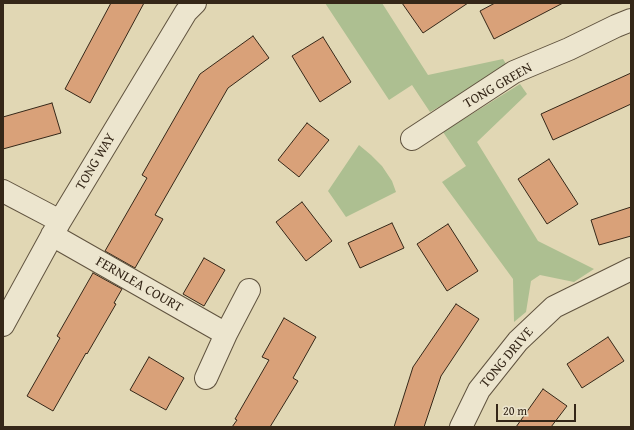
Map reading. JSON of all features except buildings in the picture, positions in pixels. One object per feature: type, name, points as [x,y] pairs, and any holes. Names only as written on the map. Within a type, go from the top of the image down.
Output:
[{"type":"street","name":"TONG WAY","points":[[3,325],[56,228],[186,12],[195,3]]},
{"type":"street","name":"TONG GREEN","points":[[412,138],[514,72],[569,49],[631,20]]},
{"type":"street","name":"FERNLEA COURT","points":[[3,191],[56,228],[226,334]]},
{"type":"street","name":"TONG DRIVE","points":[[461,427],[479,390],[518,341],[554,307],[631,269]]},
{"type":"street","points":[[206,378],[226,334],[249,290]]},
{"type":"green space","points":[[325,3],[382,3],[428,75],[503,59],[508,67],[430,112],[412,85],[389,100]]},
{"type":"green space","points":[[520,84],[527,94],[477,142],[538,241],[594,269],[574,282],[540,275],[531,281],[526,312],[514,322],[513,279],[442,182],[466,166],[443,132]]},
{"type":"green space","points":[[359,145],[382,166],[392,181],[396,192],[346,217],[328,191]]}]
